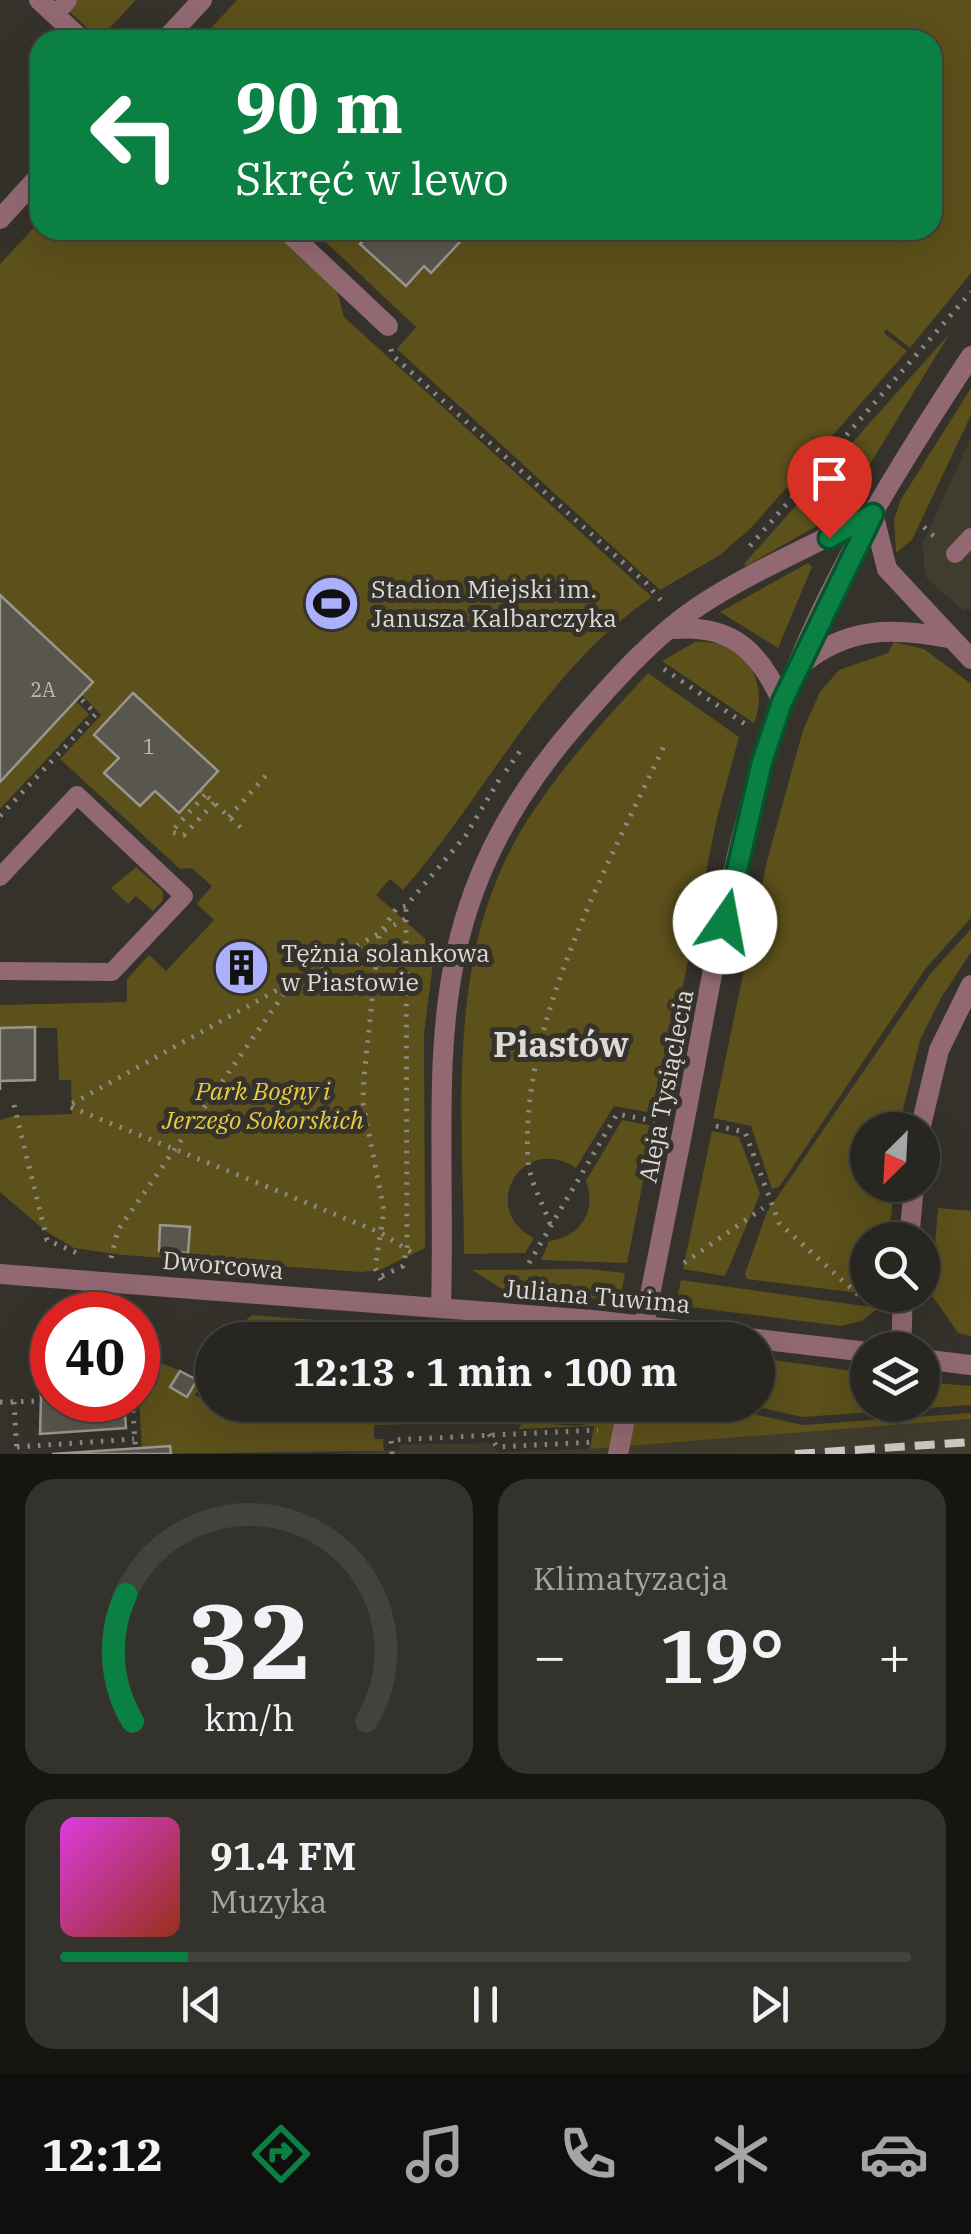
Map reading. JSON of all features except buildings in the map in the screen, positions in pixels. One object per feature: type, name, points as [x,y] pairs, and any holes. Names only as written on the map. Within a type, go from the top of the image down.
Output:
[{"type":"street","points":[[38,0],[61,8],[75,30]]},
{"type":"street","points":[[174,30],[202,0]]},
{"type":"street","points":[[0,219],[30,186]]},
{"type":"street","points":[[297,240],[388,326]]},
{"type":"street","name":"Aleja Tysiąclecia","points":[[645,1322],[742,842],[782,702],[873,514],[971,356]]},
{"type":"street","points":[[441,1307],[443,1028],[448,976],[469,897],[500,827],[526,786],[627,668],[718,594],[873,514],[887,569],[971,660]]},
{"type":"street","points":[[674,629],[711,630],[746,644],[759,658],[782,702]]},
{"type":"street","points":[[796,670],[832,643],[853,634],[900,630],[948,638]]},
{"type":"street","points":[[922,1112],[939,1050],[971,984]]},
{"type":"street","name":"Dworcowa","points":[[0,1274],[441,1307]]},
{"type":"street","name":"Juliana Tuwima","points":[[441,1307],[725,1333],[850,1350]]},
{"type":"street","points":[[940,1361],[971,1365]]},
{"type":"street","points":[[618,1454],[625,1422]]},
{"type":"lane","points":[[955,554],[971,536]]},
{"type":"lane","points":[[0,877],[77,795],[184,896],[112,972],[0,971]]},
{"type":"path","points":[[388,326],[392,355],[647,584],[663,603]]},
{"type":"path","points":[[664,670],[749,726]]},
{"type":"path","points":[[0,816],[96,714],[79,697]]},
{"type":"path","points":[[550,1224],[528,1164],[538,1065],[552,1006],[590,899],[666,744]]},
{"type":"path","points":[[229,817],[269,772]]},
{"type":"path","points":[[214,803],[184,835],[171,832],[202,793],[214,803],[242,829]]},
{"type":"path","points":[[380,1276],[375,1268],[381,1234],[384,1211],[363,1102],[378,935],[396,909],[406,906],[407,1247],[381,1234],[68,1106],[289,986],[378,935],[405,919]]},
{"type":"path","points":[[111,1264],[118,1230],[176,1153],[289,986]]},
{"type":"path","points":[[14,1106],[47,1240]]},
{"type":"path","points":[[529,1263],[617,1114],[655,1121]]},
{"type":"path","points":[[716,1126],[746,1132],[779,1224],[850,1287]]},
{"type":"path","points":[[680,1265],[763,1208]]},
{"type":"path","points":[[0,1402],[30,1401]]},
{"type":"path","points":[[14,1402],[17,1450],[134,1439]]},
{"type":"path","points":[[133,1422],[136,1454]]},
{"type":"path","points":[[392,1454],[392,1440],[598,1430]]},
{"type":"path","points":[[77,1431],[78,1443]]},
{"type":"path","points":[[489,1434],[497,1446],[592,1442]]},
{"type":"shaded area","points":[[971,437],[971,611],[963,611],[925,576],[923,543]]},
{"type":"shaded area","points":[[971,1419],[971,1454],[329,1454],[399,1450],[400,1445],[489,1443],[498,1452],[590,1449]]},
{"type":"green space","points":[[57,0],[136,0],[108,30],[89,30]]},
{"type":"green space","points":[[237,0],[971,0],[971,273],[910,348],[886,329],[884,333],[907,351],[751,528],[720,555],[660,590],[397,349],[416,327],[324,240],[942,240],[942,30],[209,30]]},
{"type":"green space","name":"Stadion Miejski im. Janusza Kalbarczyka","points":[[30,232],[30,240],[286,240],[336,287],[344,317],[652,597],[579,660],[403,890],[390,879],[376,895],[431,944],[434,956],[424,1033],[425,1248],[380,1270],[361,1272],[123,1255],[74,1248],[47,1232],[0,1192],[0,1120],[72,1114],[71,1080],[59,1080],[57,1028],[0,1028],[0,1005],[127,1002],[127,979],[149,955],[166,971],[214,920],[197,904],[212,886],[192,868],[180,869],[60,759],[101,715],[82,695],[94,682],[0,594],[0,264]]},
{"type":"green space","points":[[950,333],[840,513],[746,566],[744,564]]},
{"type":"green space","points":[[971,388],[971,415],[912,540],[896,553],[894,520],[900,501]]},
{"type":"green space","points":[[808,563],[812,567],[778,648],[720,612]]},
{"type":"green space","points":[[695,642],[726,647],[748,664],[759,691],[754,723],[662,661]]},
{"type":"green space","points":[[894,642],[924,649],[971,684],[971,918],[926,968],[779,1187],[772,1189],[751,1126],[713,1118],[767,861],[803,730],[820,692],[839,670],[888,653]]},
{"type":"green space","points":[[648,673],[739,737],[717,818],[657,1114],[614,1106],[576,1168],[556,1160],[538,1160],[524,1167],[513,1179],[508,1194],[509,1211],[517,1226],[534,1238],[525,1253],[464,1254],[464,1032],[470,977],[482,923],[500,871],[540,801],[584,744]]},
{"type":"green space","points":[[76,701],[89,714],[0,809],[0,783]]},
{"type":"green space","points":[[136,867],[163,891],[163,900],[153,911],[136,896],[128,904],[111,888]]},
{"type":"green space","points":[[971,929],[971,952],[920,1040],[902,1112],[850,1112],[850,1202],[892,1202],[891,1222],[850,1222],[850,1292],[747,1279],[745,1274],[767,1212],[931,973]]},
{"type":"green space","points":[[622,1120],[654,1126],[627,1263],[541,1260],[549,1241],[570,1234],[584,1221],[589,1202],[586,1181]]},
{"type":"green space","points":[[712,1131],[739,1137],[760,1194],[725,1276],[683,1269]]},
{"type":"green space","points":[[938,1208],[971,1211],[971,1336],[958,1333],[940,1307],[940,1222],[937,1222]]},
{"type":"green space","points":[[587,1269],[625,1273],[620,1301],[502,1289],[472,1270]]},
{"type":"green space","points":[[681,1280],[850,1304],[850,1312],[873,1312],[862,1321],[841,1326],[676,1305]]},
{"type":"green space","points":[[252,1315],[340,1322],[244,1322]]},
{"type":"green space","points":[[775,1360],[850,1371],[850,1414],[803,1417],[775,1411]]},
{"type":"green space","points":[[160,1363],[179,1370],[170,1388],[188,1397],[195,1385],[195,1422],[473,1422],[374,1425],[374,1439],[383,1439],[384,1451],[142,1454],[140,1422],[160,1422]]},
{"type":"green space","points":[[940,1383],[971,1386],[971,1405],[940,1407]]},
{"type":"green space","points":[[971,1413],[971,1419],[940,1421],[940,1415]]},
{"type":"green space","points":[[775,1419],[803,1425],[933,1422],[590,1449],[594,1426],[519,1429],[522,1422],[579,1426],[594,1422],[775,1422]]},
{"type":"railway","points":[[795,1454],[971,1442]]},
{"type":"place","name":"Stadion Miejski im. Janusza Kalbarczyka","points":[[332,603]]},
{"type":"place","name":"Tężnia solankowa w Piastowie","points":[[242,967]]},
{"type":"district","name":"Piastów","points":[[561,1045]]},
{"type":"route","points":[[725,922],[762,762],[782,702],[814,629],[873,514],[829,538]]},
{"type":"park label","name":"Park Bogny i Jerzego Sokorskich","points":[[263,1106]]}]
